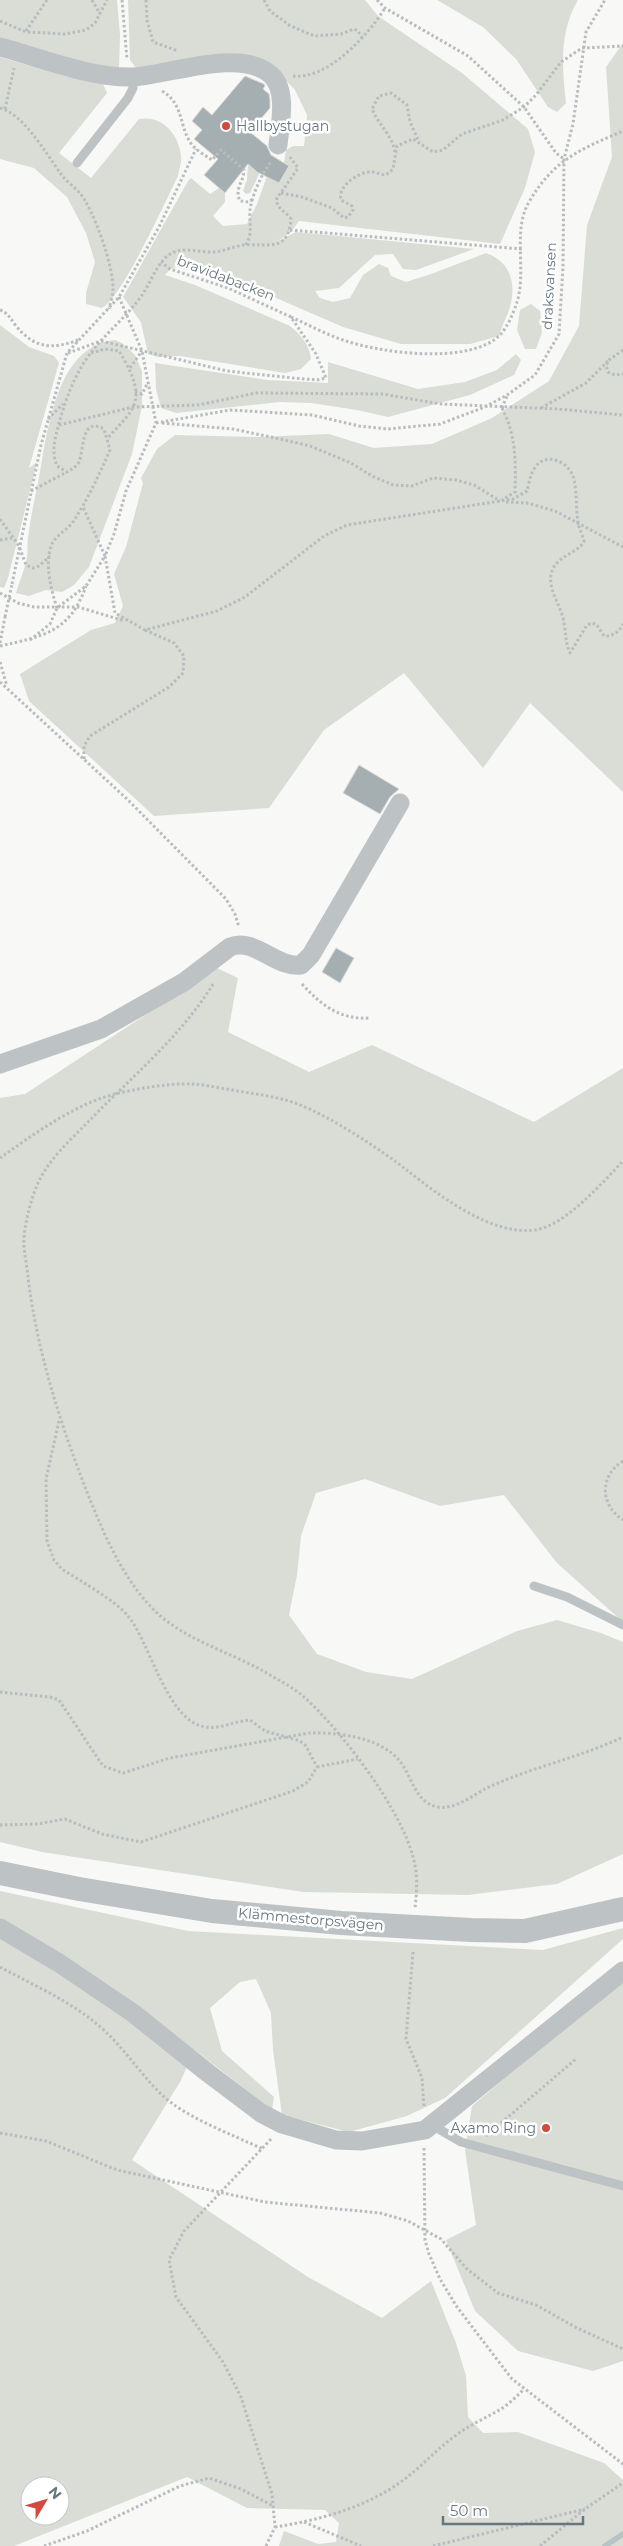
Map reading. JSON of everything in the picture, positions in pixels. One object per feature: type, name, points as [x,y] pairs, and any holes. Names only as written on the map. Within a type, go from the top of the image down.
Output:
[{"type":"street","points":[[9,49],[48,62],[106,74],[133,77],[212,64],[242,64],[259,68],[270,75],[280,91],[278,145]]},
{"type":"street","points":[[0,1064],[101,1028],[184,982],[237,944],[250,946],[286,963],[301,965],[311,955],[400,803]]},
{"type":"street","name":"Klämmestorpsvägen","points":[[0,1873],[212,1911],[470,1930],[525,1931],[623,1909]]},
{"type":"street","points":[[0,1928],[59,1963],[133,2012],[208,2073],[261,2112],[282,2124],[336,2140],[362,2141],[428,2128],[623,1971]]},
{"type":"lane","points":[[77,164],[128,98],[133,88],[133,77]]},
{"type":"lane","points":[[534,1586],[567,1597],[623,1625]]},
{"type":"lane","points":[[428,2128],[474,2146],[623,2186]]},
{"type":"path","points":[[5,109],[9,49],[26,32],[47,0]]},
{"type":"path","points":[[92,0],[100,15]]},
{"type":"path","points":[[0,21],[26,32],[65,34],[86,30],[100,15],[108,0]]},
{"type":"path","points":[[122,0],[126,54],[133,77],[169,95],[178,105],[184,129],[196,149],[212,160],[221,150],[244,170],[244,176],[237,189],[240,201],[249,202],[253,198]]},
{"type":"path","points":[[146,0],[147,20],[153,42],[182,52]]},
{"type":"path","points":[[264,0],[270,11],[289,25],[314,36],[341,34],[354,29],[358,31],[362,38]]},
{"type":"path","points":[[377,0],[385,8],[468,56],[524,107],[556,153],[564,159],[623,131]]},
{"type":"path","name":"draksvansen","points":[[156,423],[230,410],[312,415],[359,426],[388,429],[440,424],[485,407],[507,395],[535,375],[559,334],[563,267],[564,159],[573,124],[582,48],[586,32],[605,0]]},
{"type":"path","points":[[291,75],[306,76],[330,65],[371,31],[385,8]]},
{"type":"path","points":[[395,153],[397,146],[406,140],[413,139],[433,152],[443,150],[462,134],[502,120],[524,107],[562,62],[582,48],[623,46]]},
{"type":"path","points":[[282,193],[325,205],[344,218],[348,217],[353,210],[352,206],[341,200],[341,191],[360,174],[369,172],[386,175],[393,169],[396,162],[393,143],[372,109],[379,96],[391,93],[408,106],[410,122],[419,142]]},
{"type":"path","points":[[0,109],[5,109],[21,123],[48,152],[61,175],[80,194],[109,258],[113,291],[109,309]]},
{"type":"path","points":[[67,472],[57,466],[52,454],[65,403],[77,373],[100,341],[127,315],[150,285],[161,262],[177,251],[216,252],[246,245],[266,246],[280,243],[290,230],[291,219],[279,209],[276,202],[277,196],[282,193],[298,168],[278,145]]},
{"type":"path","points":[[246,245],[251,232],[250,209],[253,198],[265,170],[278,151],[278,145]]},
{"type":"path","points":[[119,297],[142,351],[156,423],[126,490],[114,534],[105,556],[86,586],[78,607],[63,624],[30,640],[0,645],[30,491],[67,353],[119,297],[159,227],[196,149]]},
{"type":"path","name":"bravidabacken","points":[[161,262],[170,269],[228,288],[345,341],[378,349],[452,354],[476,348],[499,336],[517,302],[521,282],[521,224],[527,204],[541,183],[564,159]]},
{"type":"path","points":[[290,230],[522,249]]},
{"type":"path","points":[[0,310],[6,313],[22,334],[34,343],[46,347],[62,346],[79,339]]},
{"type":"path","points":[[67,353],[100,341],[226,371],[317,380],[326,378],[316,354],[291,317]]},
{"type":"path","points":[[90,354],[105,349],[119,351],[130,368],[136,392],[134,406],[108,438]]},
{"type":"path","points":[[538,409],[586,383],[609,360],[623,350]]},
{"type":"path","points":[[130,368],[142,351]]},
{"type":"path","points":[[609,360],[606,365],[608,372],[615,375],[623,374]]},
{"type":"path","points":[[136,392],[142,394],[147,383]]},
{"type":"path","points":[[59,425],[134,406],[176,407],[198,405],[256,393],[299,392],[382,394],[441,404],[623,415]]},
{"type":"path","points":[[499,501],[515,492],[516,456],[510,423],[502,408],[507,395]]},
{"type":"path","points":[[48,420],[65,403]]},
{"type":"path","points":[[156,423],[233,429],[310,446],[351,463],[372,476],[393,485],[412,486],[433,478],[456,480],[474,485],[499,501],[527,503],[555,511],[578,525],[623,547]]},
{"type":"path","points":[[30,491],[75,467],[80,461],[84,439],[91,427],[99,426],[104,429],[110,450],[83,507],[67,531],[55,538],[51,546],[49,573],[57,608]]},
{"type":"path","points":[[83,507],[105,556],[114,613],[145,630],[217,611],[245,597],[324,536],[347,525],[513,499],[527,491],[534,469],[540,463],[549,458],[559,460],[570,468],[574,480],[578,525],[584,542],[578,550],[556,564],[552,577],[552,591],[564,621],[564,640],[570,653],[587,625],[592,623],[597,625],[604,636],[610,636],[616,634],[623,624]]},
{"type":"path","points":[[0,519],[19,546],[26,565],[33,568],[39,566],[50,556]]},
{"type":"path","points":[[0,540],[10,537],[19,546]]},
{"type":"path","points":[[30,640],[50,624],[57,608],[86,586]]},
{"type":"path","points":[[0,593],[18,603],[34,607],[78,607],[123,620],[174,643],[184,656],[183,673],[169,688],[90,736],[84,746],[84,760]]},
{"type":"path","points":[[0,662],[8,687]]},
{"type":"path","points":[[0,682],[8,687],[127,799],[226,899],[235,914],[239,930],[237,944]]},
{"type":"path","points":[[286,963],[316,999],[328,1009],[344,1016],[359,1019],[370,1018]]},
{"type":"path","points":[[218,977],[203,1001],[158,1051],[114,1094],[52,1161],[39,1180],[29,1210],[24,1239],[32,1308],[59,1420],[95,1513],[116,1558],[151,1607],[165,1620],[198,1640],[263,1671],[302,1695],[341,1736],[358,1759],[406,1835],[416,1872],[415,1911]]},
{"type":"path","points":[[0,1158],[42,1128],[114,1094],[194,1084],[279,1098],[300,1105],[345,1130],[399,1165],[426,1186],[479,1218],[501,1227],[524,1231],[548,1226],[564,1216],[623,1161]]},
{"type":"path","points":[[59,1420],[46,1480],[47,1541],[54,1560],[62,1570],[127,1615],[161,1682],[174,1703],[190,1719],[200,1726],[212,1727],[250,1720],[265,1731],[292,1737],[306,1746],[317,1767]]},
{"type":"path","points":[[623,1461],[608,1474],[605,1493],[611,1509],[623,1520]]},
{"type":"path","points":[[0,1692],[50,1696],[59,1700],[73,1718],[94,1756],[103,1766],[123,1773],[170,1758],[323,1732],[373,1742],[398,1759],[421,1799],[438,1807],[456,1805],[489,1787],[623,1737]]},
{"type":"path","points":[[0,1825],[37,1824],[65,1819],[102,1834],[141,1842],[293,1791],[308,1782],[317,1767],[358,1759]]},
{"type":"path","points":[[413,1952],[406,2039],[424,2087],[428,2128],[423,2168],[425,2228],[429,2254],[456,2307],[512,2379],[623,2464]]},
{"type":"path","points":[[0,1967],[73,2007],[98,2025],[160,2093],[178,2106],[262,2149]]},
{"type":"path","points":[[474,2146],[578,2058]]},
{"type":"path","points":[[266,2546],[275,2527],[273,2506],[262,2459],[241,2397],[223,2362],[176,2297],[169,2260],[184,2231],[262,2149],[282,2124]]},
{"type":"path","points":[[0,2133],[46,2141],[117,2170],[265,2202],[380,2213],[425,2228],[441,2239],[467,2269],[498,2293],[536,2305],[577,2328],[623,2349]]},
{"type":"path","points":[[275,2527],[304,2522],[356,2507],[384,2494],[407,2478],[443,2445],[467,2427],[502,2408],[524,2389]]},
{"type":"path","points":[[44,2546],[87,2531],[180,2486],[209,2478],[241,2489],[273,2506]]},
{"type":"path","points":[[540,2546],[585,2509],[623,2483]]},
{"type":"path","points":[[434,2546],[585,2509]]},
{"type":"path","points":[[304,2522],[361,2546]]},
{"type":"shaded area","points":[[0,0],[117,0],[120,35],[119,67],[115,69],[44,55],[0,40]]},
{"type":"shaded area","points":[[128,0],[365,0],[378,16],[462,73],[528,129],[535,152],[525,188],[500,244],[299,221],[290,233],[276,242],[296,232],[474,249],[416,270],[403,269],[393,254],[375,255],[339,288],[315,291],[320,298],[333,302],[350,298],[363,275],[379,264],[388,268],[391,276],[406,282],[486,253],[494,256],[509,272],[512,286],[510,307],[499,336],[470,344],[401,344],[343,327],[267,294],[221,270],[213,271],[184,266],[171,269],[165,275],[195,285],[290,326],[304,340],[309,349],[311,359],[301,369],[285,373],[180,356],[158,357],[148,354],[141,322],[123,297],[188,181],[191,178],[210,194],[219,188],[225,193],[225,202],[213,216],[223,226],[247,224],[257,204],[267,176],[279,183],[289,167],[284,163],[286,150],[293,146],[304,146],[307,115],[295,90],[277,71],[137,69],[130,60]]},
{"type":"shaded area","points":[[437,0],[578,0],[568,25],[563,50],[566,103],[557,112],[548,107],[516,59],[483,27]]},
{"type":"shaded area","points":[[623,43],[623,792],[530,703],[483,768],[404,673],[324,730],[269,808],[154,816],[29,701],[20,674],[91,630],[115,623],[123,606],[114,574],[126,547],[143,483],[141,478],[157,449],[175,435],[259,437],[329,434],[374,448],[432,444],[492,418],[549,381],[579,326],[587,225],[612,157],[606,67]]},
{"type":"shaded area","points":[[0,57],[68,77],[84,77],[103,84],[107,93],[59,153],[91,178],[139,119],[155,120],[162,123],[177,140],[181,158],[178,176],[132,268],[111,300],[102,308],[86,304],[86,293],[95,262],[86,233],[67,197],[34,168],[0,159]]},
{"type":"shaded area","points":[[248,164],[257,172],[264,164],[250,193],[246,194],[243,191],[247,180]]},
{"type":"shaded area","points":[[531,304],[540,311],[542,333],[536,349],[525,349],[517,330],[520,310]]},
{"type":"shaded area","points":[[0,325],[29,347],[54,356],[59,363],[29,468],[37,462],[4,588],[0,587]]},
{"type":"shaded area","points":[[115,340],[122,343],[135,355],[142,371],[142,406],[132,454],[89,567],[74,585],[62,592],[46,590],[29,596],[16,593],[27,557],[31,518],[49,424],[61,386],[70,369],[82,355],[97,345]]},
{"type":"shaded area","points":[[516,354],[521,360],[514,375],[470,395],[388,417],[311,403],[280,402],[176,413],[161,408],[156,389],[155,363],[267,380],[328,383],[328,362],[418,389],[465,382],[497,370]]},
{"type":"shaded area","points":[[217,968],[238,978],[228,1032],[309,1072],[372,1045],[534,1122],[623,1068],[623,1622],[557,1563],[504,1495],[440,1506],[365,1479],[316,1493],[301,1536],[297,1575],[289,1615],[317,1654],[366,1672],[412,1679],[517,1631],[557,1620],[601,1633],[623,1642],[623,1854],[557,1884],[468,1895],[303,1892],[42,1852],[0,1842],[0,1098],[25,1094]]},
{"type":"shaded area","points":[[0,1891],[188,1931],[543,1950],[623,1928],[623,1939],[445,2098],[407,2116],[349,2132],[282,2115],[273,2050],[271,2013],[256,1979],[240,1982],[210,2008],[222,2051],[274,2097],[272,2110],[195,2050],[180,2082],[132,2160],[308,2277],[382,2318],[431,2281],[456,2343],[466,2376],[468,2417],[483,2433],[518,2432],[604,2463],[623,2480],[623,2546],[279,2546],[284,2531],[318,2544],[336,2542],[339,2523],[325,2510],[247,2508],[187,2477],[70,2524],[70,2476],[20,2476],[20,2526],[64,2526],[14,2546],[0,2546]]},
{"type":"shaded area","name":"Axamo Ring","points":[[623,1978],[623,2361],[593,2371],[518,2351],[475,2311],[446,2240],[476,2225],[465,2150],[472,2106]]},
{"type":"building","name":"Hallbystugan","points":[[245,76],[264,84],[263,89],[269,94],[270,100],[270,108],[250,132],[267,146],[271,155],[289,166],[279,183],[257,172],[248,164],[225,193],[204,175],[218,159],[194,139],[202,130],[192,121],[203,107],[212,115]]},
{"type":"building","points":[[359,765],[399,789],[390,797],[380,814],[343,793]]},
{"type":"building","points":[[336,948],[354,958],[340,983],[322,972]]},
{"type":"waterway","points":[[605,2546],[623,2534]]},
{"type":"place","name":"Hallbystugan","points":[[226,126]]},
{"type":"place","name":"Axamo Ring","points":[[546,2128]]}]
